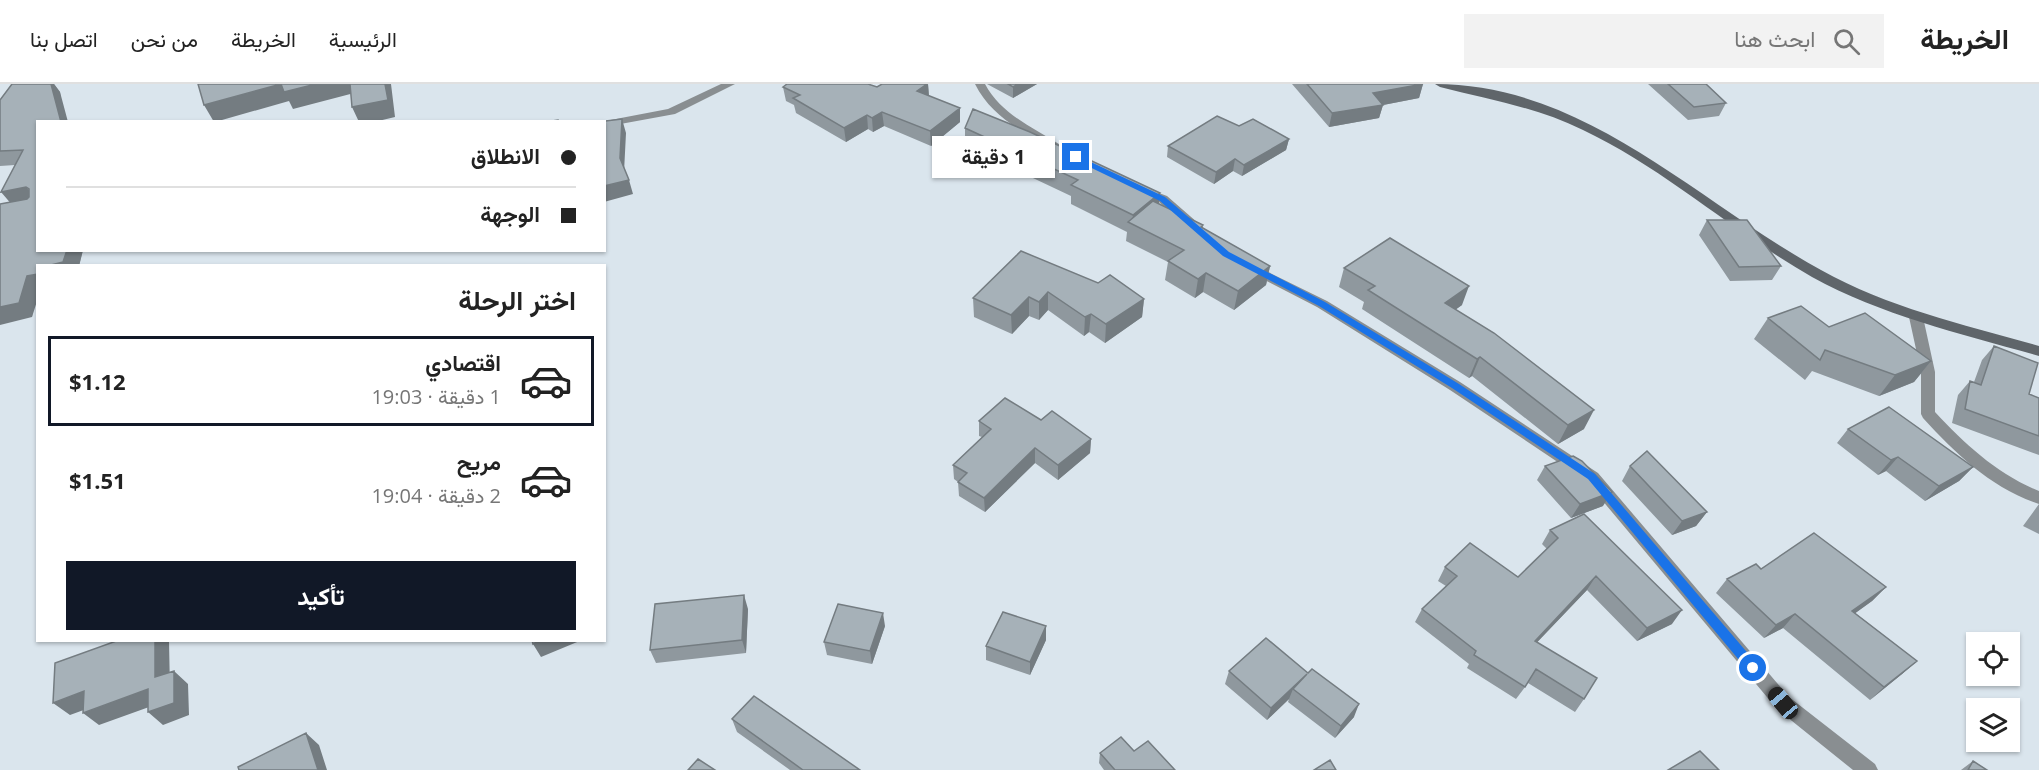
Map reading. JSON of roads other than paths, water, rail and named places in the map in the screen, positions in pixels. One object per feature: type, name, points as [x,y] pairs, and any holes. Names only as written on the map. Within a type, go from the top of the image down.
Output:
[{"type":"main road","points":[[1440,84],[1510,99],[1547,110],[1587,128],[1630,151],[1691,189],[1800,264],[1845,288],[1916,317],[2039,351]]},
{"type":"street","points":[[606,124],[670,112],[730,84]]},
{"type":"street","points":[[980,84],[984,94],[1004,114],[1068,153]]},
{"type":"street","points":[[1131,186],[1162,199],[1202,233]]},
{"type":"street","points":[[1236,259],[1332,310],[1455,386],[1592,477],[1783,703],[1868,770]]},
{"type":"street","points":[[1916,317],[1928,372],[1928,414],[1968,458],[2011,487],[2039,498]]}]
